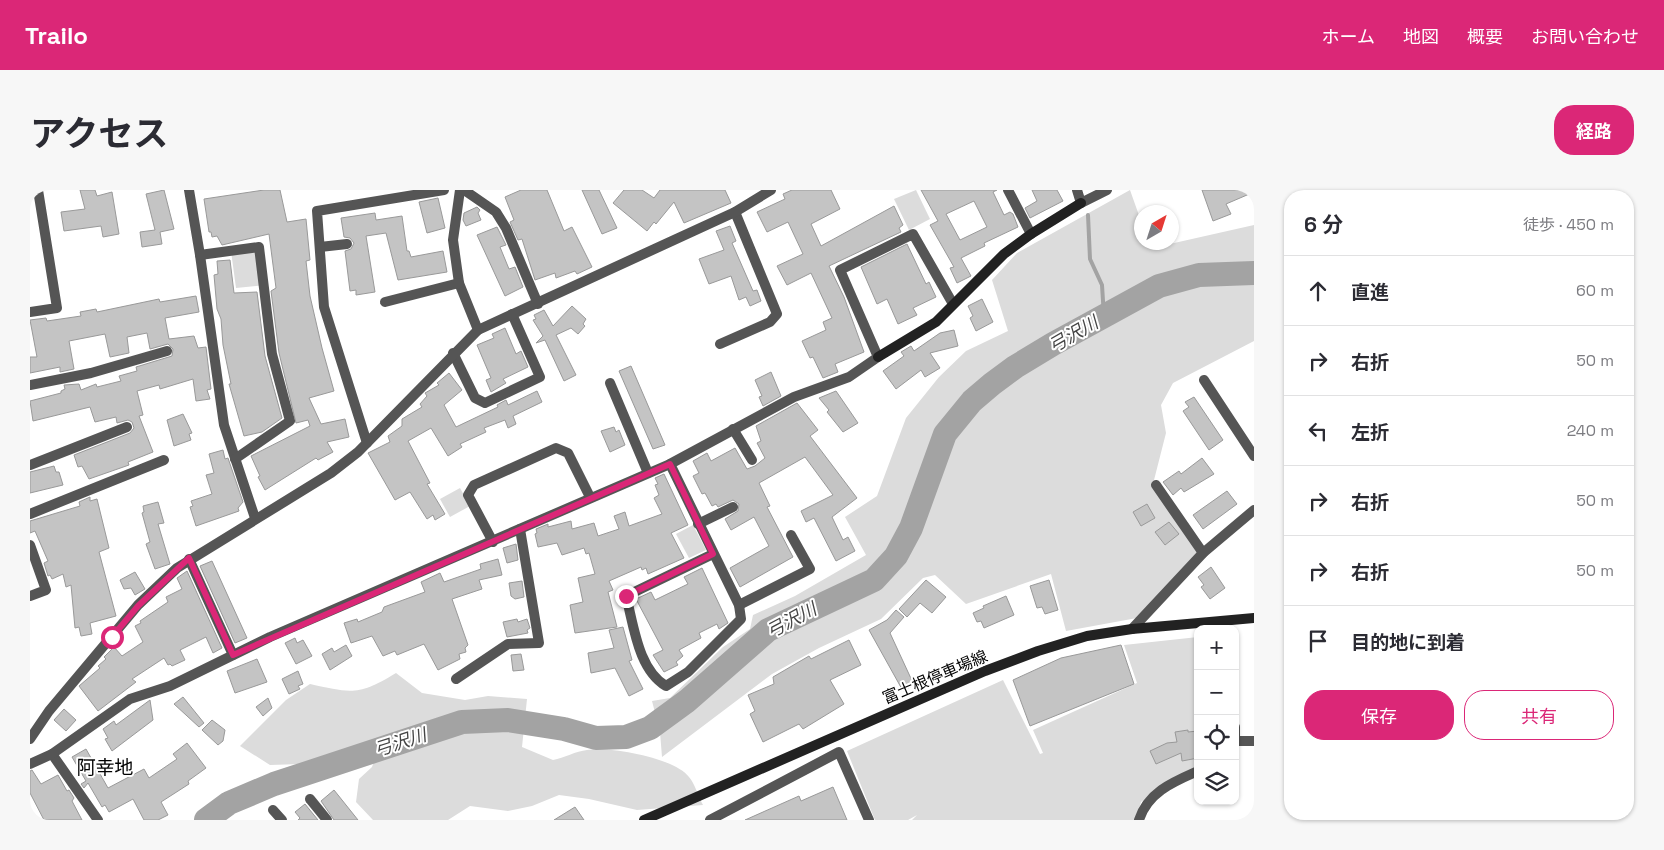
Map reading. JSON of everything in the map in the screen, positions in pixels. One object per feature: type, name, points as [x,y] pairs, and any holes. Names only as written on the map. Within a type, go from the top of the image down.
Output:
[{"type":"main road","points":[[30,191],[36,190]]},
{"type":"main road","points":[[878,357],[936,322],[1004,254],[1031,234],[1081,203]]},
{"type":"main road","name":"富士根停車場線","points":[[644,820],[1029,654],[1087,636],[1132,629],[1223,624],[1254,618]]},
{"type":"street","points":[[30,312],[57,308],[36,190]]},
{"type":"street","points":[[189,190],[224,425],[255,518]]},
{"type":"street","points":[[367,443],[324,307],[317,211],[444,190]]},
{"type":"street","points":[[460,190],[453,240],[459,283],[478,330]]},
{"type":"street","points":[[464,190],[496,212],[506,228],[538,304]]},
{"type":"street","points":[[1008,190],[1031,234]]},
{"type":"street","points":[[1076,190],[1081,203],[1107,190]]},
{"type":"street","points":[[30,739],[49,711],[138,606],[189,558],[207,550],[255,518],[331,472],[367,443],[453,353],[478,330],[735,212],[765,192]]},
{"type":"street","points":[[720,344],[770,322],[777,314],[735,212]]},
{"type":"street","points":[[30,764],[52,754],[130,699],[170,686],[233,655],[493,542],[590,497],[670,464],[794,397],[849,377],[878,357],[840,270],[913,234],[953,304]]},
{"type":"street","points":[[320,247],[347,244]]},
{"type":"street","points":[[200,255],[259,247],[272,354],[290,422],[235,459]]},
{"type":"street","points":[[385,302],[459,283]]},
{"type":"street","points":[[453,353],[475,398],[485,403],[540,377],[512,314]]},
{"type":"street","points":[[30,385],[91,373],[167,351]]},
{"type":"street","points":[[1204,380],[1254,456]]},
{"type":"street","points":[[610,383],[648,473]]},
{"type":"street","points":[[30,465],[127,427]]},
{"type":"street","points":[[734,429],[752,460]]},
{"type":"street","points":[[493,542],[468,496],[474,485],[556,448],[568,453],[590,497]]},
{"type":"street","points":[[30,514],[164,460]]},
{"type":"street","points":[[670,464],[738,605],[741,618],[706,656],[688,672],[666,686],[656,680],[644,659],[626,596],[713,554]]},
{"type":"street","points":[[1156,486],[1203,553]]},
{"type":"street","points":[[698,524],[733,506]]},
{"type":"street","points":[[1132,629],[1203,553],[1254,510]]},
{"type":"street","points":[[456,679],[508,644],[539,643],[520,529]]},
{"type":"street","points":[[738,605],[810,569],[791,535]]},
{"type":"street","points":[[30,544],[46,590],[30,596]]},
{"type":"street","points":[[189,558],[233,655]]},
{"type":"street","points":[[1239,742],[1254,741]]},
{"type":"street","points":[[710,820],[839,752],[869,820]]},
{"type":"street","points":[[52,754],[98,820]]},
{"type":"street","points":[[1139,820],[1143,808],[1164,786],[1194,773]]},
{"type":"street","points":[[310,799],[327,820]]},
{"type":"street","points":[[272,810],[282,820]]},
{"type":"shaded area","points":[[916,190],[930,219],[909,230],[894,199]]},
{"type":"shaded area","points":[[1130,190],[1135,205],[1134,250],[1179,250],[1179,242],[1254,225],[1254,341],[1173,383],[1161,405],[1166,433],[1153,484],[1199,552],[1137,618],[1066,631],[1051,574],[966,604],[935,575],[923,578],[881,619],[819,648],[772,674],[662,757],[660,732],[652,701],[670,698],[723,647],[750,629],[753,615],[795,596],[866,555],[845,517],[877,496],[906,418],[939,377],[966,351],[1008,331],[992,280],[1017,253]]},
{"type":"shaded area","points":[[259,247],[265,285],[236,288],[231,251]]},
{"type":"shaded area","points":[[460,488],[470,506],[450,517],[440,499]]},
{"type":"shaded area","points":[[693,525],[706,550],[689,558],[676,534]]},
{"type":"shaded area","points":[[1194,637],[1194,772],[1162,785],[1141,802],[1136,820],[912,820],[917,815],[908,820],[875,820],[847,751],[1003,680],[1040,754],[1043,753],[1033,730],[1137,683],[1124,645]]},
{"type":"shaded area","points":[[396,673],[422,693],[465,700],[488,696],[527,699],[522,747],[553,760],[597,749],[625,752],[656,759],[682,770],[693,783],[703,805],[637,810],[589,799],[559,795],[532,806],[508,811],[470,806],[448,820],[373,820],[356,802],[359,779],[372,767],[383,736],[333,763],[270,765],[240,746],[286,700],[310,684],[354,691],[373,686]]},
{"type":"building","points":[[80,190],[95,190],[97,196],[112,192],[119,234],[103,237],[101,226],[64,231],[61,212],[85,209]]},
{"type":"building","points":[[164,190],[174,229],[160,232],[162,244],[142,247],[140,232],[155,230],[146,194]]},
{"type":"building","points":[[264,190],[280,190],[287,222],[306,219],[310,260],[306,261],[310,296],[334,391],[309,398],[321,424],[345,419],[349,437],[327,442],[333,452],[318,460],[316,458],[265,490],[258,477],[260,476],[251,456],[310,426],[308,420],[296,423],[279,353],[271,291],[276,288],[269,234],[222,245],[217,236],[212,237],[211,232],[209,232],[204,199]]},
{"type":"building","points":[[521,190],[547,190],[564,231],[572,227],[592,267],[577,274],[575,271],[556,278],[555,273],[535,280],[522,239],[518,240],[510,222],[514,220],[505,197]]},
{"type":"building","points":[[582,190],[599,190],[617,228],[602,234]]},
{"type":"building","points":[[624,190],[642,190],[654,198],[660,190],[725,190],[731,203],[684,223],[674,202],[656,224],[654,222],[647,231],[613,203]]},
{"type":"building","points":[[792,190],[831,190],[840,209],[811,224],[821,246],[894,206],[903,225],[899,228],[901,232],[829,266],[844,297],[864,352],[835,364],[838,372],[823,378],[813,357],[810,358],[802,341],[826,330],[823,322],[832,318],[811,273],[787,285],[777,266],[803,254],[788,222],[767,232],[757,212],[785,199],[783,194]]},
{"type":"building","points":[[921,190],[997,190],[993,192],[1004,215],[1010,212],[1013,214],[1018,227],[984,243],[985,246],[961,258],[971,276],[957,283],[950,268],[954,267],[930,225],[938,221]],"holes":[[[974,201],[987,227],[960,240],[946,214]]]},
{"type":"building","points":[[1032,190],[1057,190],[1063,201],[1030,218],[1025,208],[1037,201]]},
{"type":"building","points":[[1202,190],[1254,190],[1254,192],[1226,204],[1231,214],[1213,221]]},
{"type":"building","points":[[438,198],[445,228],[427,233],[419,202]]},
{"type":"building","points":[[477,207],[480,210],[478,213],[481,220],[466,226],[463,220],[464,213]]},
{"type":"building","points":[[375,213],[376,220],[402,216],[407,251],[409,251],[411,257],[443,251],[447,272],[398,280],[386,233],[366,236],[375,292],[356,295],[356,290],[350,291],[345,251],[351,249],[354,243],[350,238],[344,237],[341,218]]},
{"type":"building","points":[[730,226],[736,241],[732,243],[753,291],[757,290],[761,301],[750,306],[746,297],[739,300],[731,276],[709,284],[699,259],[724,250],[716,231]]},
{"type":"building","points":[[497,227],[506,245],[500,247],[509,269],[515,267],[523,287],[505,296],[477,235]]},
{"type":"building","points":[[907,244],[926,284],[929,282],[936,297],[913,308],[917,315],[898,324],[887,299],[877,304],[861,267]]},
{"type":"building","points":[[230,260],[234,293],[257,292],[265,356],[282,418],[262,432],[244,436],[229,384],[231,384],[223,345],[221,319],[217,309],[214,275],[218,274],[217,261]]},
{"type":"building","points":[[196,296],[199,312],[165,318],[169,339],[194,336],[198,348],[206,347],[211,389],[207,390],[210,399],[196,401],[193,379],[160,389],[159,385],[137,391],[143,415],[139,416],[153,452],[128,462],[129,465],[89,479],[82,466],[78,467],[74,455],[130,433],[134,428],[132,422],[128,420],[117,423],[116,417],[95,422],[90,407],[33,421],[30,401],[61,393],[65,389],[64,385],[79,384],[81,390],[96,384],[97,387],[121,381],[119,376],[137,371],[136,367],[172,356],[173,349],[168,344],[150,349],[147,333],[127,337],[129,353],[110,357],[105,334],[69,341],[74,369],[60,372],[60,367],[30,373],[30,357],[37,357],[30,320],[46,318],[47,321],[81,316],[80,312],[96,309],[97,312],[159,299],[160,302]]},
{"type":"building","points":[[982,299],[993,322],[976,331],[970,318],[973,316],[968,306]]},
{"type":"building","points":[[572,306],[586,319],[583,324],[585,326],[578,334],[571,328],[556,335],[576,375],[564,381],[545,340],[536,343],[543,336],[533,320],[536,319],[534,315],[544,310],[553,326]]},
{"type":"building","points":[[505,328],[516,354],[521,351],[528,367],[503,379],[506,383],[491,392],[486,380],[491,378],[477,345],[494,338],[492,334]]},
{"type":"building","points":[[954,330],[958,346],[930,353],[940,368],[925,377],[921,370],[896,389],[883,371],[904,356],[901,352],[911,346],[914,351],[940,333]]},
{"type":"building","points":[[631,366],[665,445],[653,449],[619,371]]},
{"type":"building","points":[[771,372],[781,396],[763,406],[759,397],[762,396],[755,380]]},
{"type":"building","points":[[449,373],[462,390],[444,405],[456,427],[498,407],[497,405],[506,400],[508,405],[537,391],[542,402],[513,416],[516,424],[508,428],[505,420],[484,428],[486,432],[460,444],[462,447],[448,456],[431,428],[408,441],[430,483],[427,484],[445,514],[435,520],[433,515],[427,519],[410,492],[395,500],[368,453],[390,442],[388,436],[402,426],[402,419],[422,407],[420,404],[427,396],[425,393],[439,385],[437,383]]},
{"type":"building","points":[[836,391],[858,423],[843,432],[827,412],[829,410],[819,398]]},
{"type":"building","points":[[1194,397],[1223,440],[1209,450],[1183,411],[1189,407],[1185,402]]},
{"type":"building","points":[[797,403],[818,430],[810,436],[857,498],[832,517],[843,540],[848,537],[855,551],[836,561],[814,518],[806,522],[801,511],[833,495],[805,457],[759,483],[770,506],[767,507],[793,557],[740,587],[730,568],[769,546],[754,517],[731,530],[725,519],[738,511],[739,504],[733,500],[718,507],[716,504],[712,506],[705,493],[702,494],[693,476],[699,473],[693,461],[707,453],[711,461],[735,448],[747,469],[755,466],[765,458],[757,443],[761,441],[756,426]]},
{"type":"building","points":[[183,414],[192,433],[189,434],[191,440],[174,446],[167,420]]},
{"type":"building","points":[[614,427],[616,432],[619,430],[625,445],[610,452],[601,431]]},
{"type":"building","points":[[223,450],[225,459],[228,458],[243,502],[238,508],[239,511],[196,526],[190,507],[193,506],[191,501],[212,494],[206,475],[214,473],[209,454]]},
{"type":"building","points":[[1202,458],[1214,474],[1184,492],[1181,488],[1173,495],[1163,482],[1179,471],[1181,474]]},
{"type":"building","points":[[54,466],[56,472],[59,472],[63,485],[30,493],[30,472]]},
{"type":"building","points":[[664,474],[688,525],[671,533],[684,558],[648,574],[646,568],[642,570],[641,567],[609,581],[613,590],[608,592],[617,627],[575,633],[570,605],[583,602],[578,578],[595,574],[589,553],[586,554],[584,548],[562,555],[557,543],[538,547],[535,534],[537,533],[536,529],[548,524],[548,527],[571,521],[572,529],[594,523],[598,536],[619,529],[614,516],[625,512],[629,526],[662,514],[654,498],[659,495],[655,485],[658,484],[655,478]]},
{"type":"building","points":[[1227,491],[1237,504],[1203,529],[1193,515]]},
{"type":"building","points":[[90,497],[90,501],[97,499],[109,548],[99,552],[116,616],[90,623],[92,634],[81,636],[79,627],[75,628],[71,585],[66,587],[63,574],[52,579],[50,575],[48,576],[44,563],[48,561],[35,531],[30,533],[30,521],[80,506],[79,502]]},
{"type":"building","points":[[158,502],[164,523],[158,524],[170,564],[155,569],[146,544],[150,542],[142,513],[144,512],[143,506]]},
{"type":"building","points":[[1147,504],[1155,518],[1141,526],[1133,512]]},
{"type":"building","points":[[1169,522],[1179,534],[1165,545],[1155,532]]},
{"type":"building","points":[[516,544],[518,560],[507,563],[503,548]]},
{"type":"building","points":[[498,559],[502,575],[479,580],[482,589],[452,599],[468,645],[465,648],[466,652],[459,654],[460,659],[438,670],[424,644],[397,655],[395,651],[383,656],[372,636],[351,643],[344,623],[357,619],[358,622],[382,612],[384,607],[425,592],[421,582],[440,573],[444,582],[481,569],[480,564]]},
{"type":"building","points":[[212,561],[247,638],[235,643],[200,566]]},
{"type":"building","points":[[1211,567],[1225,588],[1210,599],[1201,587],[1204,585],[1198,577]]},
{"type":"building","points":[[702,568],[728,623],[719,629],[717,624],[699,633],[701,638],[679,650],[683,656],[676,662],[678,665],[664,672],[653,655],[663,650],[636,599],[651,592],[655,600],[688,584],[684,577]]},
{"type":"building","points":[[187,571],[222,648],[213,653],[206,637],[180,650],[185,660],[172,666],[168,665],[164,658],[132,679],[136,682],[98,711],[79,686],[100,668],[98,666],[106,659],[104,657],[114,647],[122,656],[143,642],[135,626],[168,602],[166,597],[182,589],[177,578]]},
{"type":"building","points":[[135,572],[145,589],[135,595],[131,588],[124,589],[120,580]]},
{"type":"building","points":[[926,580],[946,597],[932,613],[920,603],[907,617],[899,609]]},
{"type":"building","points":[[1049,580],[1058,610],[1045,614],[1042,607],[1037,608],[1030,586]]},
{"type":"building","points":[[522,581],[524,597],[515,599],[511,596],[509,583]]},
{"type":"building","points":[[1006,596],[1014,615],[984,628],[981,621],[977,622],[973,613],[984,608],[983,606]]},
{"type":"building","points":[[896,610],[904,617],[890,633],[914,685],[903,691],[869,630],[887,620]]},
{"type":"building","points":[[517,619],[518,622],[527,619],[530,628],[527,630],[528,633],[507,637],[503,622]]},
{"type":"building","points":[[623,627],[632,660],[629,661],[643,689],[629,696],[615,668],[591,673],[588,653],[614,648],[609,630]]},
{"type":"building","points":[[295,638],[297,643],[303,640],[312,656],[296,664],[285,643]]},
{"type":"building","points":[[849,640],[861,665],[830,680],[844,704],[803,729],[799,724],[763,742],[750,714],[755,711],[748,695],[774,684],[773,677],[809,656],[811,659]]},
{"type":"building","points":[[346,645],[352,656],[330,670],[322,654],[332,648],[334,652]]},
{"type":"building","points":[[1121,645],[1134,684],[1030,726],[1013,680],[1061,658]]},
{"type":"building","points":[[521,654],[524,670],[513,671],[511,655]]},
{"type":"building","points":[[257,659],[267,682],[235,693],[227,671]]},
{"type":"building","points":[[298,671],[303,684],[298,686],[300,689],[289,694],[282,679]]},
{"type":"building","points":[[183,697],[204,723],[199,727],[174,704]]},
{"type":"building","points":[[268,698],[272,708],[263,716],[256,707]]},
{"type":"building","points":[[150,700],[153,720],[112,751],[105,739],[108,738],[103,729],[114,721],[116,725]]},
{"type":"building","points":[[64,709],[76,720],[66,731],[54,720]]},
{"type":"building","points":[[212,720],[225,730],[223,741],[218,745],[202,730]]},
{"type":"building","points":[[1188,730],[1188,732],[1194,731],[1194,759],[1182,761],[1181,753],[1156,764],[1150,751],[1167,743],[1177,742],[1175,732]]},
{"type":"building","points":[[187,743],[206,768],[188,781],[189,784],[161,802],[168,815],[158,820],[144,820],[133,799],[109,812],[105,805],[102,807],[88,783],[84,788],[81,784],[86,781],[72,757],[86,749],[108,788],[144,769],[149,778],[177,759],[173,754]]},
{"type":"building","points":[[32,770],[41,784],[58,775],[67,791],[69,790],[74,798],[72,801],[82,820],[44,820],[30,793],[30,771]]},
{"type":"building","points":[[833,787],[847,820],[745,820],[799,796],[801,801]]},
{"type":"building","points":[[334,790],[358,820],[334,820],[321,801]]},
{"type":"building","points":[[305,804],[318,820],[298,820],[300,818],[295,812]]},
{"type":"building","points":[[575,807],[584,820],[554,820]]},
{"type":"waterway","points":[[1088,215],[1090,259],[1102,285],[1104,317]]},
{"type":"waterway","name":"弓沢川","points":[[206,820],[229,803],[274,784],[462,722],[508,720],[564,729],[596,738],[626,737],[650,728],[687,701],[768,630],[874,580],[896,556],[911,528],[945,434],[972,401],[992,384],[1015,367],[1053,344],[1159,286],[1199,275],[1254,273]]},
{"type":"district","name":"阿幸地","points":[[105,767]]},
{"type":"route","points":[[112,637],[138,606],[189,558],[233,655],[270,637],[493,542],[569,506],[670,464],[713,554],[626,596]]}]
